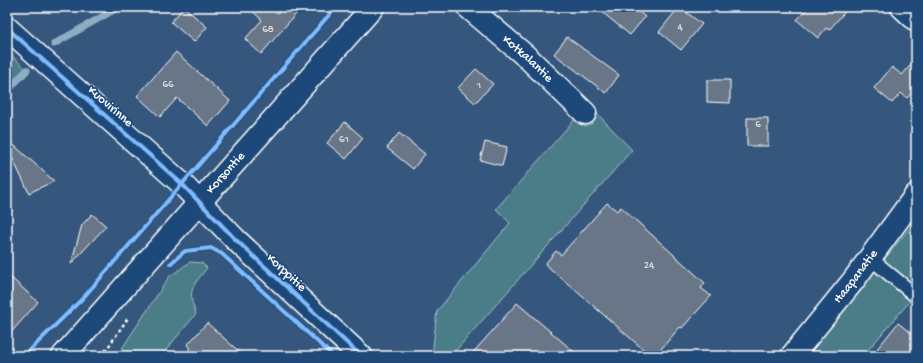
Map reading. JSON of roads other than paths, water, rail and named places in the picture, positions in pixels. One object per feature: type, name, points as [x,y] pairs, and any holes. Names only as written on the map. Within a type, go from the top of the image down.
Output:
[{"type":"street","name":"Korsontie","points":[[63,356],[373,7]]},
{"type":"street","name":"Kotkalantie","points":[[468,7],[528,58],[585,113]]},
{"type":"street","points":[[902,7],[916,20]]},
{"type":"street","name":"Kuovirinne","points":[[7,28],[182,184],[199,202]]},
{"type":"street","name":"Haapanatie","points":[[792,356],[854,281],[916,195]]},
{"type":"street","name":"Korppitie","points":[[199,202],[235,239],[361,356]]},
{"type":"lane","points":[[870,258],[916,296]]},
{"type":"waterway","points":[[54,44],[119,7]]},
{"type":"waterway","points":[[7,91],[27,70]]}]
